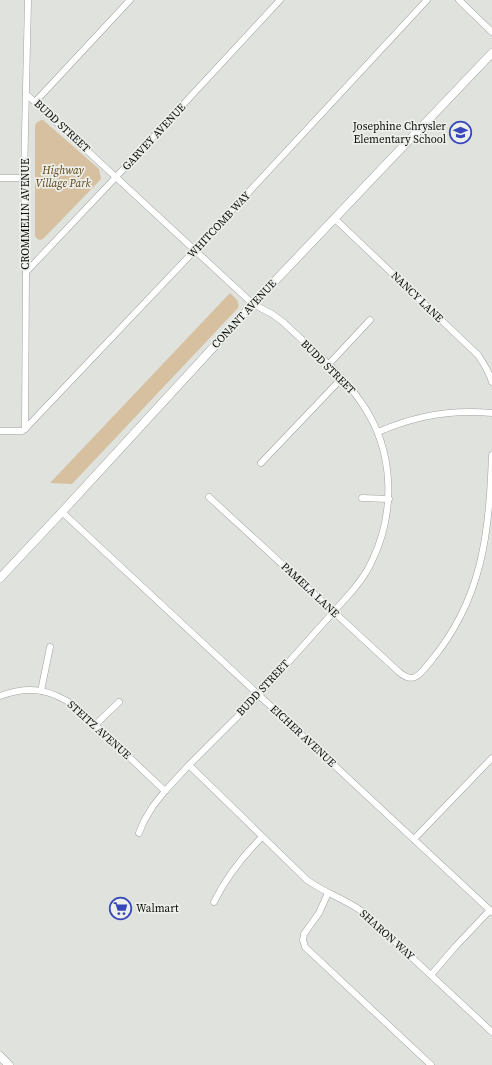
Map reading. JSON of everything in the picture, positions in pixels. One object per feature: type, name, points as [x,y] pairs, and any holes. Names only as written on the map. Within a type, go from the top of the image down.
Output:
[{"type":"street","name":"CROMMELIN AVENUE","points":[[25,429],[26,272],[24,178],[28,0]]},
{"type":"street","points":[[35,102],[130,0]]},
{"type":"street","name":"GARVEY AVENUE","points":[[26,272],[280,0]]},
{"type":"street","name":"WHITCOMB WAY","points":[[25,429],[195,250],[427,0]]},
{"type":"street","points":[[459,0],[492,32]]},
{"type":"street","name":"CONANT AVENUE","points":[[0,578],[253,304],[492,53]]},
{"type":"street","name":"BUDD STREET","points":[[26,94],[253,304],[272,314],[282,322],[342,378],[370,416],[378,432],[387,464],[389,499],[383,533],[372,562],[356,588],[259,694],[165,791],[153,806],[139,833]]},
{"type":"street","points":[[0,178],[24,178]]},
{"type":"street","name":"NANCY LANE","points":[[334,218],[478,355],[485,364],[492,382]]},
{"type":"street","points":[[328,365],[370,320]]},
{"type":"street","points":[[261,463],[342,378]]},
{"type":"street","points":[[378,432],[394,425],[427,416],[465,412],[492,413]]},
{"type":"street","points":[[0,431],[22,431],[25,429]]},
{"type":"street","name":"PAMELA LANE","points":[[209,497],[404,676],[413,678],[420,674],[446,640],[459,619],[473,588],[485,545],[489,518],[492,455]]},
{"type":"street","points":[[362,498],[389,499]]},
{"type":"street","name":"EICHER AVENUE","points":[[62,512],[491,911]]},
{"type":"street","points":[[41,691],[50,647]]},
{"type":"street","name":"STEITZ AVENUE","points":[[0,696],[19,690],[41,691],[56,695],[66,700],[76,707],[165,791]]},
{"type":"street","points":[[95,725],[118,702]]},
{"type":"street","points":[[414,839],[491,762]]},
{"type":"street","name":"SHARON WAY","points":[[189,765],[307,880],[317,888],[343,900],[363,912],[492,1032]]},
{"type":"street","points":[[214,902],[221,888],[238,862],[262,837]]},
{"type":"street","points":[[328,893],[319,913],[304,934],[303,943],[307,949],[431,1065]]},
{"type":"street","points":[[431,975],[491,911]]},
{"type":"street","points":[[0,1056],[9,1065]]},
{"type":"green space","name":"Highway Village Park","points":[[43,120],[99,169],[101,179],[43,239],[40,240],[35,236],[35,126],[36,123]]},
{"type":"green space","points":[[230,293],[238,301],[238,308],[72,484],[50,483]]},
{"type":"place","name":"Josephine Chrysler Elementary School","points":[[461,132]]},
{"type":"place","name":"Walmart","points":[[120,908]]}]
